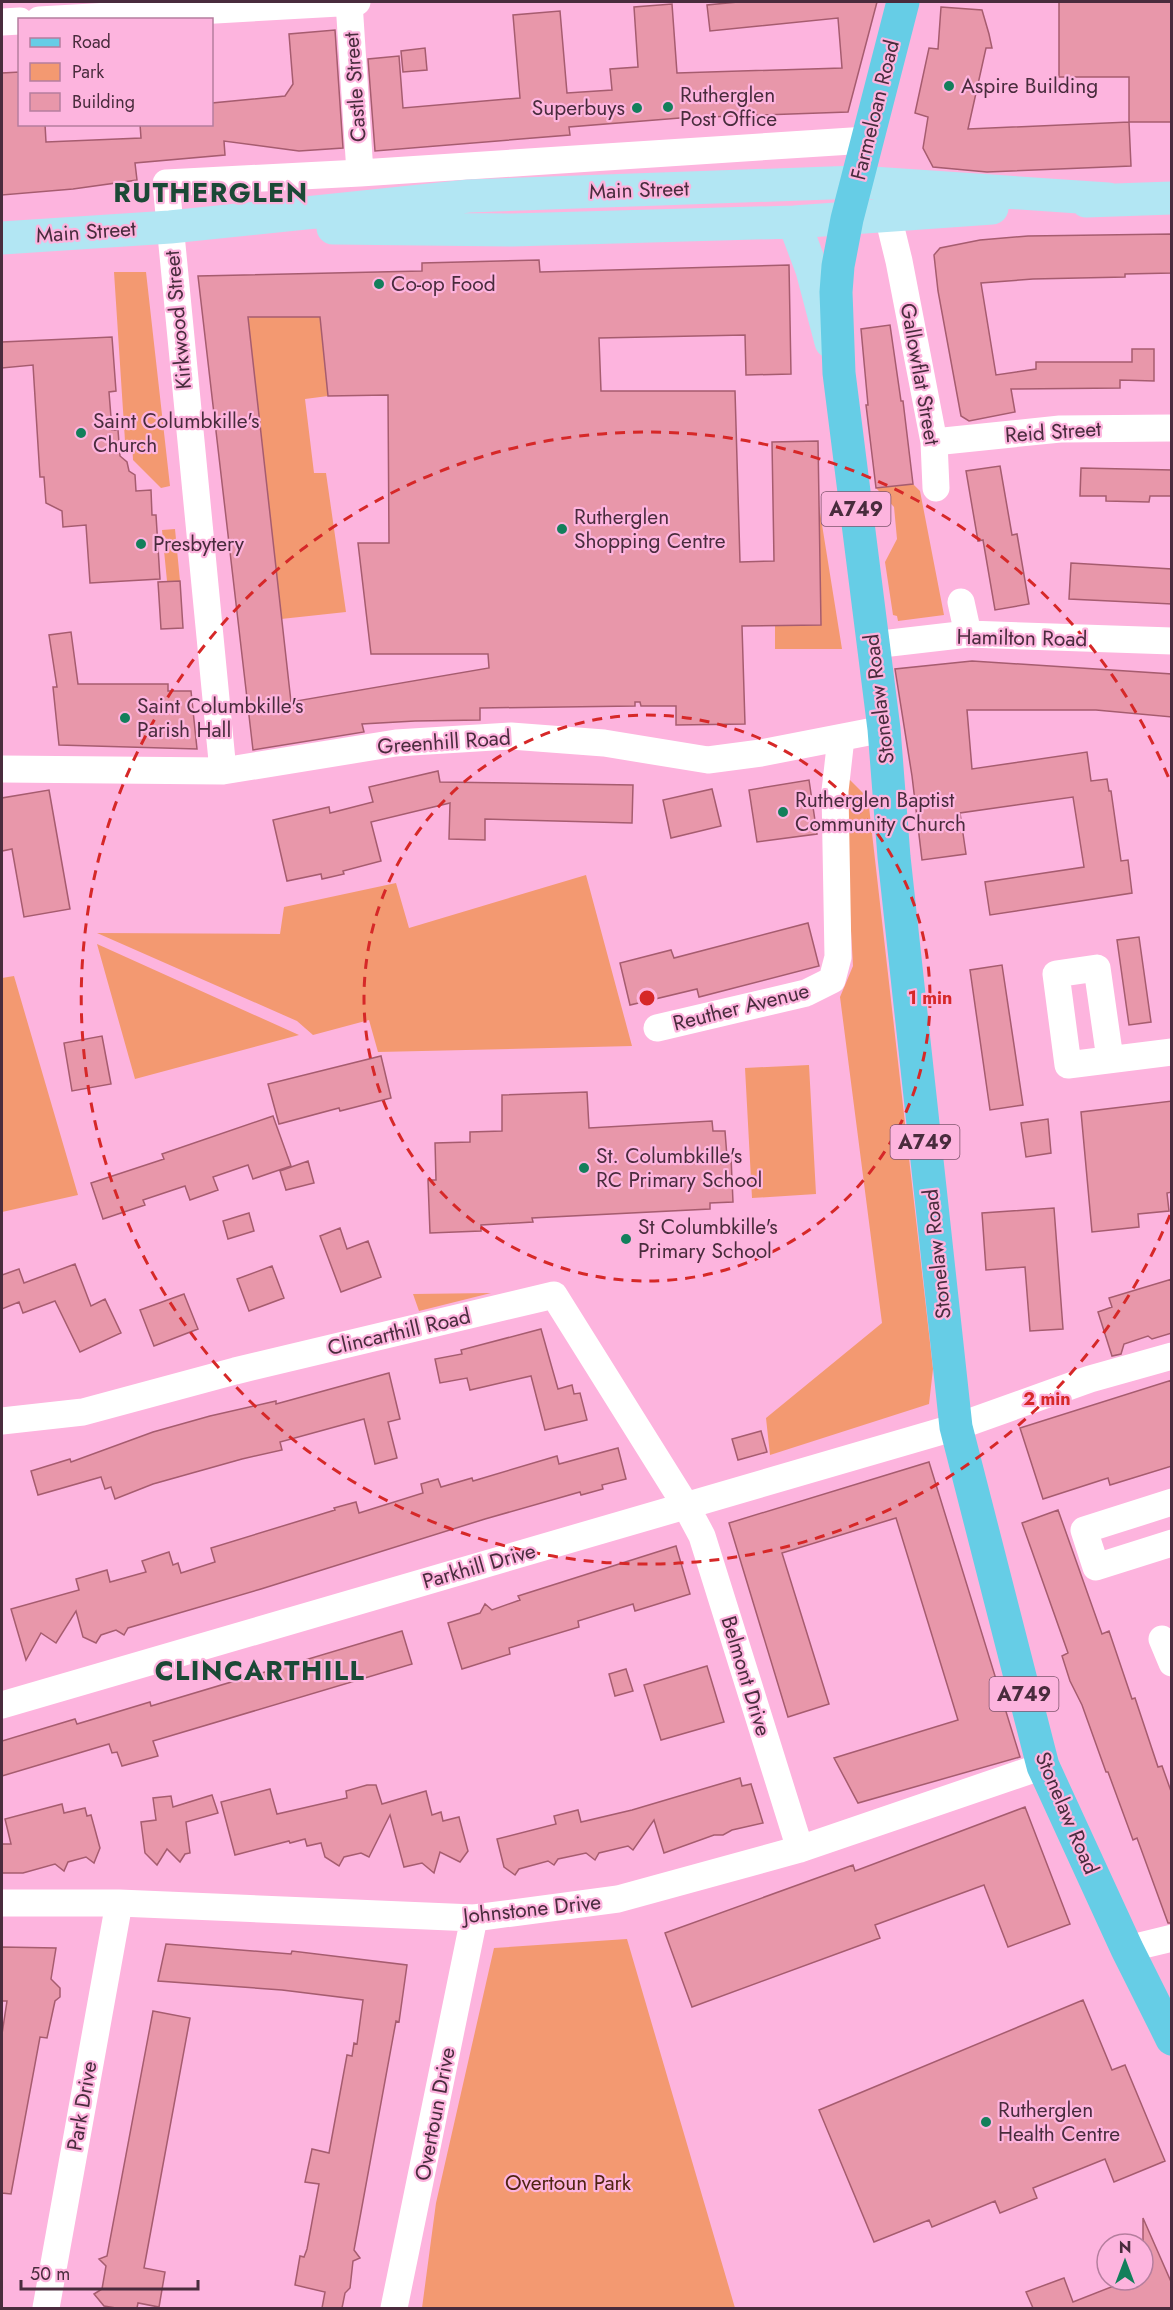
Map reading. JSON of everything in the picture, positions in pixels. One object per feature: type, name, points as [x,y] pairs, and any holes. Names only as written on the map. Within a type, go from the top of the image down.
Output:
[{"type":"main road","name":"Farmeloan Road","points":[[847,219],[903,2]]},
{"type":"main road","name":"Main Street","points":[[2,238],[170,227],[469,196],[857,182],[1108,199]]},
{"type":"main road","name":"Main Street","points":[[170,227],[512,230],[794,222],[1108,199],[1172,198]]},
{"type":"main road","name":"Stonelaw Road","points":[[847,219],[838,266],[836,292],[839,373],[884,729],[894,857],[956,1426],[1043,1766],[1127,1949],[1172,2039]]},
{"type":"main road","name":"A749","points":[[794,222],[812,270],[839,373]]},
{"type":"street","name":"Castle Street","points":[[349,2],[360,173]]},
{"type":"street","points":[[60,18],[183,6],[357,2]]},
{"type":"street","points":[[2,22],[18,21]]},
{"type":"street","name":"Main Street","points":[[170,227],[166,183],[360,173],[867,140]]},
{"type":"street","name":"Gallowflat Street","points":[[888,216],[899,261],[934,442],[936,488]]},
{"type":"street","name":"Kirkwood Street","points":[[170,227],[223,771]]},
{"type":"street","name":"Reid Street","points":[[934,442],[1060,429],[1172,428]]},
{"type":"street","points":[[961,602],[968,634]]},
{"type":"street","name":"Hamilton Road","points":[[873,645],[968,634],[1172,641]]},
{"type":"street","name":"Greenhill Road","points":[[2,769],[223,771],[396,743],[512,735],[604,743],[708,760],[884,729]]},
{"type":"street","name":"Reuther Avenue","points":[[657,1028],[806,993],[832,980],[838,957],[835,791],[841,738]]},
{"type":"street","points":[[1110,1059],[1172,1052]]},
{"type":"street","name":"Clincarthill Road","points":[[2,1421],[83,1412],[236,1371],[554,1295],[686,1506]]},
{"type":"street","name":"Parkhill Drive","points":[[2,1705],[956,1426],[1090,1379],[1172,1356]]},
{"type":"street","points":[[1172,1502],[1084,1530],[1096,1568],[1172,1543]]},
{"type":"street","name":"Belmont Drive","points":[[686,1506],[702,1536],[800,1849]]},
{"type":"street","name":"Johnstone Drive","points":[[2,1904],[119,1903],[474,1918],[618,1899],[800,1849],[1043,1766]]},
{"type":"street","name":"Park Drive","points":[[46,2308],[119,1903]]},
{"type":"street","name":"Overtoun Drive","points":[[394,2308],[474,1918]]},
{"type":"street","points":[[1127,1949],[1172,1938]]},
{"type":"green space","points":[[114,272],[146,272],[170,486],[161,488],[133,460],[132,441],[125,441]]},
{"type":"green space","points":[[320,316],[328,396],[305,399],[314,473],[326,473],[346,612],[281,619],[248,320],[250,317]]},
{"type":"green space","points":[[913,484],[920,491],[944,615],[898,621],[897,616],[893,615],[885,562],[897,539],[894,507],[876,488]]},
{"type":"green space","points":[[819,506],[842,649],[775,649],[775,626],[821,625]]},
{"type":"green space","points":[[175,529],[180,581],[167,581],[162,530]]},
{"type":"green space","points":[[849,779],[868,798],[933,1369],[929,1404],[770,1455],[766,1418],[882,1323],[840,997],[853,966],[843,789]]},
{"type":"green space","points":[[586,875],[632,1046],[378,1052],[369,1020],[313,1035],[297,1021],[97,933],[280,934],[284,907],[396,883],[409,928]]},
{"type":"green space","points":[[97,944],[299,1035],[135,1079]]},
{"type":"green space","points":[[14,976],[78,1195],[2,1212],[2,978]]},
{"type":"green space","points":[[809,1065],[816,1194],[752,1198],[745,1068]]},
{"type":"green space","points":[[491,1293],[419,1311],[413,1294]]},
{"type":"green space","name":"Overtoun Park","points":[[627,1939],[735,2308],[422,2308],[436,2203],[494,1948]]},
{"type":"building","points":[[738,2],[877,2],[848,112],[680,118],[569,127],[570,135],[375,151],[368,59],[399,56],[403,108],[520,98],[513,15],[560,11],[567,93],[612,90],[610,69],[638,67],[634,7],[672,4],[677,73],[842,68],[838,18],[710,31],[707,5]]},
{"type":"building","points":[[1059,2],[1172,2],[1172,122],[1129,122],[1129,77],[1059,77]]},
{"type":"building","points":[[941,7],[982,10],[989,34],[992,48],[986,48],[968,129],[1129,122],[1131,166],[987,172],[933,167],[923,148],[928,117],[915,113],[929,48],[938,49]]},
{"type":"building","points":[[335,30],[343,148],[299,151],[224,141],[225,155],[135,163],[137,180],[73,189],[2,195],[2,73],[18,72],[18,126],[45,126],[46,142],[141,138],[140,126],[213,126],[213,103],[285,96],[293,84],[289,34]]},
{"type":"building","points":[[425,48],[427,70],[403,72],[401,51]]},
{"type":"building","points":[[1172,234],[1172,273],[981,283],[996,375],[1036,369],[1036,362],[1132,362],[1132,349],[1154,349],[1154,381],[1120,380],[1120,388],[1011,389],[1015,412],[969,421],[961,416],[938,291],[934,255],[940,248],[980,240],[1028,236]]},
{"type":"building","points":[[539,260],[540,272],[789,265],[791,374],[746,375],[745,335],[599,338],[601,391],[735,391],[740,562],[774,561],[772,442],[818,441],[821,625],[742,626],[745,724],[676,725],[676,706],[641,706],[640,702],[635,702],[635,706],[480,708],[480,720],[362,724],[364,732],[253,750],[198,276],[422,271],[422,263]],"holes":[[[248,317],[320,317],[328,396],[388,395],[389,543],[358,543],[371,654],[488,654],[489,668],[291,702]]]},
{"type":"building","points":[[890,325],[901,401],[903,401],[913,484],[876,488],[866,405],[868,405],[861,329]]},
{"type":"building","name":"Saint Columbkille's Church","points":[[112,337],[116,391],[109,392],[112,430],[118,430],[120,456],[127,462],[129,471],[135,475],[136,491],[151,490],[152,515],[156,515],[160,579],[90,583],[86,525],[63,527],[62,511],[46,503],[44,477],[40,477],[33,365],[2,368],[2,342]]},
{"type":"building","points":[[1000,466],[1012,535],[1017,534],[1029,604],[995,610],[983,540],[978,541],[966,471]]},
{"type":"building","points":[[1081,468],[1172,470],[1172,496],[1150,496],[1149,502],[1106,501],[1106,496],[1080,496]]},
{"type":"building","points":[[1071,563],[1172,569],[1172,604],[1069,599]]},
{"type":"building","points":[[180,581],[183,628],[161,629],[158,582]]},
{"type":"building","name":"Saint Columbkille's Parish Hall","points":[[71,632],[78,684],[168,684],[168,691],[191,691],[197,749],[59,745],[53,687],[57,687],[49,635]]},
{"type":"building","points":[[972,661],[1172,674],[1172,717],[1096,710],[967,710],[972,769],[1087,752],[1091,781],[1107,779],[1109,791],[1111,791],[1121,861],[1128,860],[1132,893],[990,915],[985,882],[1084,867],[1073,797],[960,813],[966,854],[922,860],[912,776],[895,669]]},
{"type":"building","points":[[438,771],[440,782],[633,785],[632,823],[485,819],[485,840],[449,839],[450,803],[371,822],[381,861],[322,879],[321,874],[287,881],[273,820],[329,807],[330,813],[373,802],[369,787]]},
{"type":"building","name":"Rutherglen Baptist Community Church","points":[[809,780],[817,834],[757,842],[749,790]]},
{"type":"building","points":[[712,789],[721,826],[671,838],[663,800]]},
{"type":"building","points":[[49,790],[70,909],[24,917],[12,849],[2,851],[2,798]]},
{"type":"building","points":[[808,923],[819,966],[699,997],[697,989],[630,1005],[620,963],[671,950],[674,958]]},
{"type":"building","points":[[1139,937],[1151,1022],[1129,1025],[1117,940]]},
{"type":"building","points":[[1002,965],[1023,1105],[990,1110],[970,970]]},
{"type":"building","points":[[102,1036],[111,1084],[72,1091],[64,1043]]},
{"type":"building","points":[[381,1056],[391,1098],[340,1111],[339,1108],[279,1124],[268,1084]]},
{"type":"building","name":"St. Columbkille's RC Primary School","points":[[587,1092],[589,1128],[712,1121],[713,1131],[725,1131],[727,1157],[731,1157],[733,1202],[710,1203],[710,1209],[532,1218],[533,1222],[481,1225],[481,1231],[430,1233],[428,1180],[436,1180],[435,1143],[470,1142],[470,1132],[502,1131],[502,1095]]},
{"type":"building","points":[[1172,1101],[1172,1192],[1167,1193],[1169,1211],[1138,1214],[1139,1227],[1092,1232],[1081,1112]]},
{"type":"building","points":[[273,1116],[291,1166],[253,1179],[248,1165],[213,1177],[218,1190],[190,1200],[185,1186],[143,1200],[145,1205],[103,1219],[91,1183],[164,1159],[162,1154]]},
{"type":"building","points":[[1048,1119],[1051,1153],[1026,1157],[1021,1123]]},
{"type":"building","points":[[308,1161],[314,1183],[286,1190],[280,1171]]},
{"type":"building","points":[[1054,1208],[1063,1329],[1030,1331],[1025,1267],[986,1270],[982,1213]]},
{"type":"building","points":[[249,1213],[254,1231],[228,1239],[223,1221]]},
{"type":"building","points":[[340,1228],[347,1249],[368,1241],[381,1277],[341,1292],[320,1236]]},
{"type":"building","points":[[75,1264],[91,1306],[105,1299],[121,1333],[80,1352],[55,1301],[23,1313],[19,1302],[2,1309],[2,1275],[19,1269],[24,1283]]},
{"type":"building","points":[[272,1266],[284,1298],[249,1311],[237,1279]]},
{"type":"building","points":[[1172,1279],[1172,1333],[1152,1339],[1148,1336],[1124,1344],[1121,1354],[1112,1356],[1098,1312],[1112,1307],[1109,1298]]},
{"type":"building","points":[[184,1294],[198,1329],[154,1346],[140,1310]]},
{"type":"building","points":[[541,1329],[558,1389],[572,1385],[574,1394],[580,1393],[587,1420],[545,1430],[531,1376],[470,1390],[467,1378],[440,1383],[435,1359],[462,1354],[461,1350]]},
{"type":"building","points":[[389,1373],[400,1419],[388,1422],[397,1458],[375,1464],[364,1419],[280,1442],[282,1450],[153,1484],[115,1499],[111,1487],[105,1489],[101,1477],[38,1495],[31,1471],[70,1459],[71,1462],[153,1432],[210,1416],[276,1401],[276,1404]]},
{"type":"building","points":[[1172,1380],[1172,1466],[1110,1485],[1108,1478],[1043,1499],[1020,1428]]},
{"type":"building","points":[[761,1431],[767,1452],[738,1460],[732,1439]]},
{"type":"building","points":[[618,1448],[626,1479],[602,1485],[603,1489],[581,1495],[580,1492],[485,1519],[128,1628],[124,1635],[116,1630],[101,1635],[96,1643],[83,1637],[76,1611],[56,1643],[41,1633],[26,1660],[11,1609],[79,1590],[76,1579],[107,1570],[110,1582],[146,1572],[142,1561],[169,1552],[173,1565],[178,1563],[181,1573],[215,1562],[211,1548],[335,1510],[334,1508],[356,1502],[359,1513],[423,1493],[421,1484],[438,1479],[441,1487],[472,1478],[473,1481],[557,1456],[559,1464]]},
{"type":"building","points":[[929,1462],[1020,1757],[858,1803],[834,1758],[958,1720],[896,1518],[782,1553],[829,1704],[788,1717],[729,1523]]},
{"type":"building","points":[[1058,1510],[1102,1634],[1109,1631],[1158,1767],[1162,1766],[1172,1794],[1172,1923],[1168,1923],[1137,1838],[1133,1840],[1082,1705],[1070,1681],[1062,1656],[1068,1653],[1022,1523]]},
{"type":"building","points":[[676,1546],[690,1594],[635,1611],[633,1604],[578,1621],[579,1627],[509,1648],[510,1654],[462,1669],[448,1623],[480,1613],[485,1604],[492,1610],[520,1600],[518,1596]]},
{"type":"building","points":[[402,1631],[412,1664],[153,1741],[158,1756],[122,1766],[117,1752],[112,1753],[109,1744],[2,1776],[2,1741],[75,1719],[77,1724],[150,1702],[151,1706]]},
{"type":"building","points":[[707,1666],[724,1722],[661,1740],[644,1685]]},
{"type":"building","points":[[626,1669],[633,1691],[615,1696],[609,1674]]},
{"type":"building","points":[[740,1778],[742,1786],[751,1784],[763,1823],[732,1830],[723,1835],[714,1835],[664,1853],[654,1820],[633,1850],[628,1846],[599,1853],[595,1860],[586,1853],[558,1859],[554,1865],[548,1861],[519,1869],[515,1875],[504,1867],[497,1839],[556,1824],[554,1816],[578,1810],[581,1822],[632,1810]]},
{"type":"building","points":[[376,1785],[382,1804],[426,1791],[432,1815],[441,1812],[443,1821],[459,1817],[468,1851],[460,1862],[440,1852],[434,1873],[422,1863],[404,1867],[390,1815],[369,1857],[361,1853],[344,1857],[339,1866],[325,1857],[321,1843],[307,1846],[305,1839],[235,1855],[221,1802],[270,1789],[277,1814],[347,1798],[346,1791]]},
{"type":"building","points":[[212,1795],[218,1813],[186,1822],[190,1853],[185,1854],[180,1862],[167,1849],[157,1865],[145,1853],[141,1822],[156,1820],[153,1798],[171,1796],[173,1807]]},
{"type":"building","points":[[62,1804],[64,1813],[85,1808],[87,1816],[91,1815],[100,1848],[94,1863],[86,1857],[68,1862],[64,1871],[55,1864],[23,1873],[2,1873],[2,1844],[11,1844],[5,1819]]},
{"type":"building","points":[[1025,1807],[1070,1924],[1008,1947],[984,1885],[875,1925],[880,1938],[692,2007],[665,1933],[853,1865],[855,1871]]},
{"type":"building","points":[[166,1944],[291,1954],[292,1951],[407,1965],[399,2022],[396,2021],[354,2250],[360,2258],[353,2261],[350,2288],[345,2293],[342,2308],[322,2308],[325,2292],[295,2285],[300,2256],[304,2257],[307,2249],[319,2184],[305,2182],[312,2149],[329,2153],[347,2055],[352,2056],[354,2043],[357,2044],[363,2000],[282,1990],[158,1981]]},
{"type":"building","points":[[2,1947],[56,1948],[51,1979],[60,1988],[60,1997],[55,2001],[47,2038],[40,2037],[11,2194],[2,2193],[2,2034],[7,2001],[2,2001]]},
{"type":"building","name":"Rutherglen Health Centre","points":[[1083,2000],[1112,2070],[1125,2065],[1165,2161],[1114,2182],[1105,2159],[1033,2188],[1037,2198],[1000,2213],[995,2201],[932,2227],[929,2220],[874,2242],[819,2110]]},
{"type":"building","points":[[153,2011],[190,2018],[144,2268],[165,2272],[159,2307],[138,2303],[137,2308],[116,2308],[104,2306],[94,2294],[102,2289],[106,2266],[99,2259],[107,2256]]},
{"type":"building","points":[[1143,2218],[1149,2232],[1143,2232]]},
{"type":"building","points":[[1155,2245],[1172,2284],[1172,2308],[1033,2308],[1026,2292],[1064,2278],[1073,2302],[1098,2292],[1155,2292]]},
{"type":"place","name":"Aspire Building","points":[[949,86]]},
{"type":"place","name":"Rutherglen Post Office","points":[[668,107]]},
{"type":"place","name":"Superbuys","points":[[637,108]]},
{"type":"place","name":"Co-op Food","points":[[379,284]]},
{"type":"place","name":"Saint Columbkille's Church","points":[[81,433]]},
{"type":"place","name":"Rutherglen Shopping Centre","points":[[562,529]]},
{"type":"place","name":"Presbytery","points":[[141,544]]},
{"type":"place","name":"Saint Columbkille's Parish Hall","points":[[125,718]]},
{"type":"place","name":"Rutherglen Baptist Community Church","points":[[783,812]]},
{"type":"place","name":"St. Columbkille's RC Primary School","points":[[584,1168]]},
{"type":"place","name":"St Columbkille's Primary School","points":[[626,1239]]},
{"type":"place","name":"Rutherglen Health Centre","points":[[986,2122]]},
{"type":"district","name":"RUTHERGLEN","points":[[211,193]]},
{"type":"district","name":"CLINCARTHILL","points":[[260,1671]]}]
